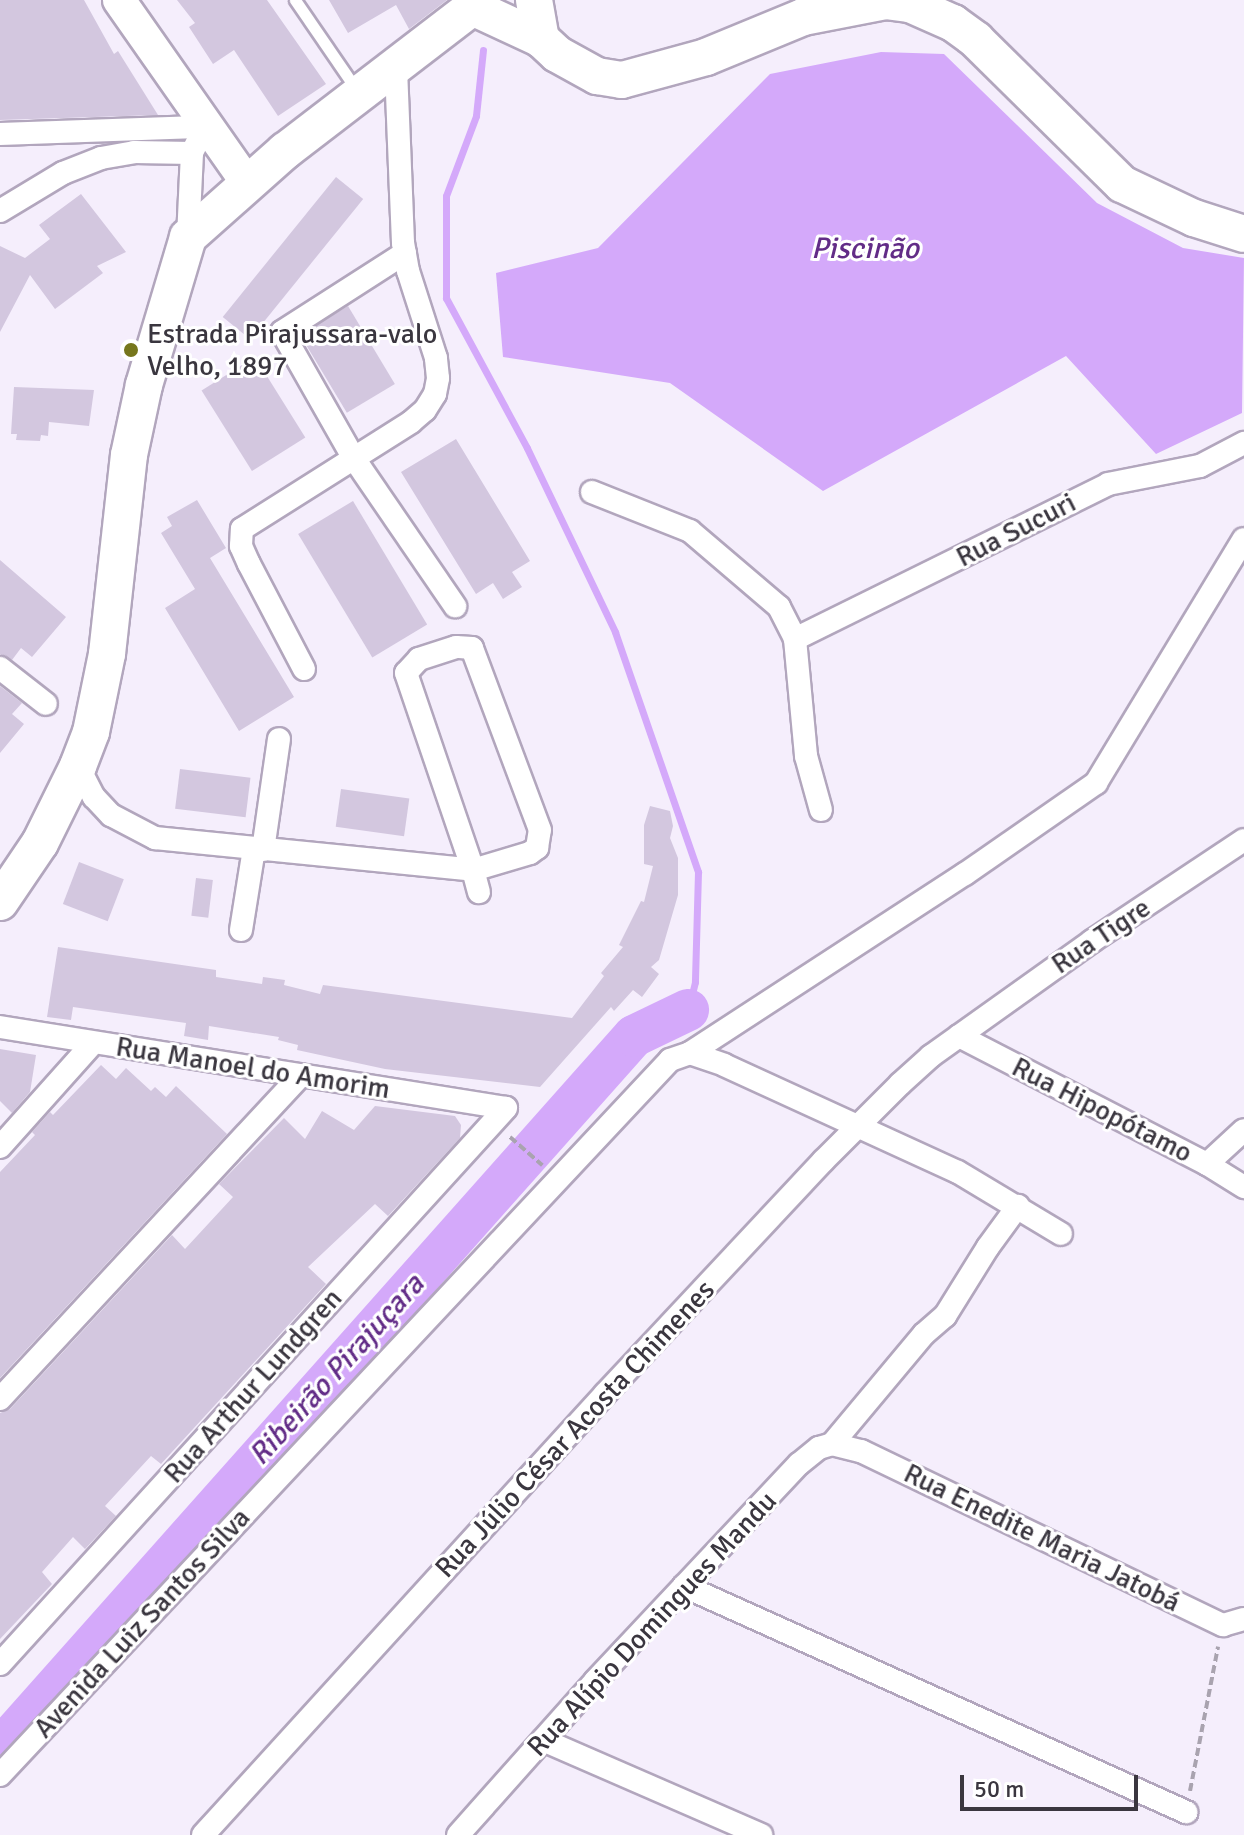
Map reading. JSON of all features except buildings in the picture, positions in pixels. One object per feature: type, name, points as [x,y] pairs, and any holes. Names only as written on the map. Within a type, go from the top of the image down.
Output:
[{"type":"main road","points":[[119,0],[199,140],[247,183]]},
{"type":"main road","points":[[534,0],[541,39]]},
{"type":"main road","points":[[3,892],[40,843],[91,732],[107,654],[129,455],[144,385],[188,237],[247,183],[358,92],[396,67],[477,4],[541,39],[557,54],[597,76],[622,80],[706,57],[810,8],[885,0],[910,4],[931,11],[976,40],[1122,184],[1194,218],[1244,234]]},
{"type":"street","points":[[304,669],[249,564],[240,536],[242,529],[411,422],[425,410],[435,394],[438,378],[436,358],[415,300],[405,253],[396,67]]},
{"type":"street","points":[[0,134],[199,140]]},
{"type":"street","points":[[0,211],[63,173],[101,158],[199,140]]},
{"type":"street","points":[[188,237],[188,184],[199,140]]},
{"type":"street","points":[[405,253],[282,332],[353,457],[455,606]]},
{"type":"street","name":"Rua Sucuri","points":[[795,639],[1108,484],[1200,466],[1244,443]]},
{"type":"street","points":[[592,492],[690,531],[779,607],[795,639],[806,756],[821,810]]},
{"type":"street","name":"Avenida Luiz Santos Silva","points":[[0,1775],[660,1068],[670,1060],[690,1053],[965,874],[1096,783],[1244,539]]},
{"type":"street","points":[[78,766],[94,797],[111,815],[155,838],[473,870],[530,853],[537,848],[540,830],[472,648],[456,647],[419,659],[406,673],[473,870],[479,892]]},
{"type":"street","points":[[0,668],[46,704]]},
{"type":"street","points":[[241,930],[279,739]]},
{"type":"street","name":"Rua Tigre","points":[[959,1036],[1092,941],[1244,840]]},
{"type":"street","name":"Rua Manoel do Amorim","points":[[0,1027],[506,1108]]},
{"type":"street","name":"Rua Júlio César Acosta Chimenes","points":[[203,1835],[605,1394],[855,1128],[931,1056],[959,1036]]},
{"type":"street","name":"Rua Hipopótamo","points":[[959,1036],[1207,1164],[1244,1187]]},
{"type":"street","points":[[0,1147],[93,1043]]},
{"type":"street","points":[[690,1053],[724,1065],[855,1128],[958,1172],[1061,1234]]},
{"type":"street","points":[[0,1399],[301,1075]]},
{"type":"street","name":"Rua Arthur Lundgren","points":[[0,1664],[506,1108]]},
{"type":"street","points":[[1207,1164],[1244,1130]]},
{"type":"street","name":"Rua Alípio Domingues Mandu","points":[[458,1835],[799,1464],[819,1448],[832,1444],[924,1334],[945,1316],[1018,1206]]},
{"type":"street","name":"Rua Enedite Maria Jatobá","points":[[832,1444],[861,1451],[1233,1622]]},
{"type":"street","points":[[684,1586],[1186,1812]]},
{"type":"street","points":[[543,1740],[761,1835]]},
{"type":"lane","points":[[295,0],[358,92]]},
{"type":"path","points":[[509,1136],[543,1166]]},
{"type":"path","points":[[1186,1812],[1233,1622]]},
{"type":"water","name":"Piscinão","points":[[881,52],[944,54],[1097,203],[1183,248],[1244,258],[1242,413],[1156,454],[1066,356],[823,491],[670,383],[503,357],[496,273],[598,248],[770,74]]},
{"type":"waterway","points":[[483,50],[476,116],[446,196],[446,298],[527,448],[615,632],[698,872],[695,982],[688,1010]]},
{"type":"waterway","name":"Ribeirão Pirajuçara","points":[[0,1749],[634,1036],[688,1010]]},
{"type":"place","name":"Estrada Pirajussara-valo Velho, 1897","points":[[131,350]]}]
